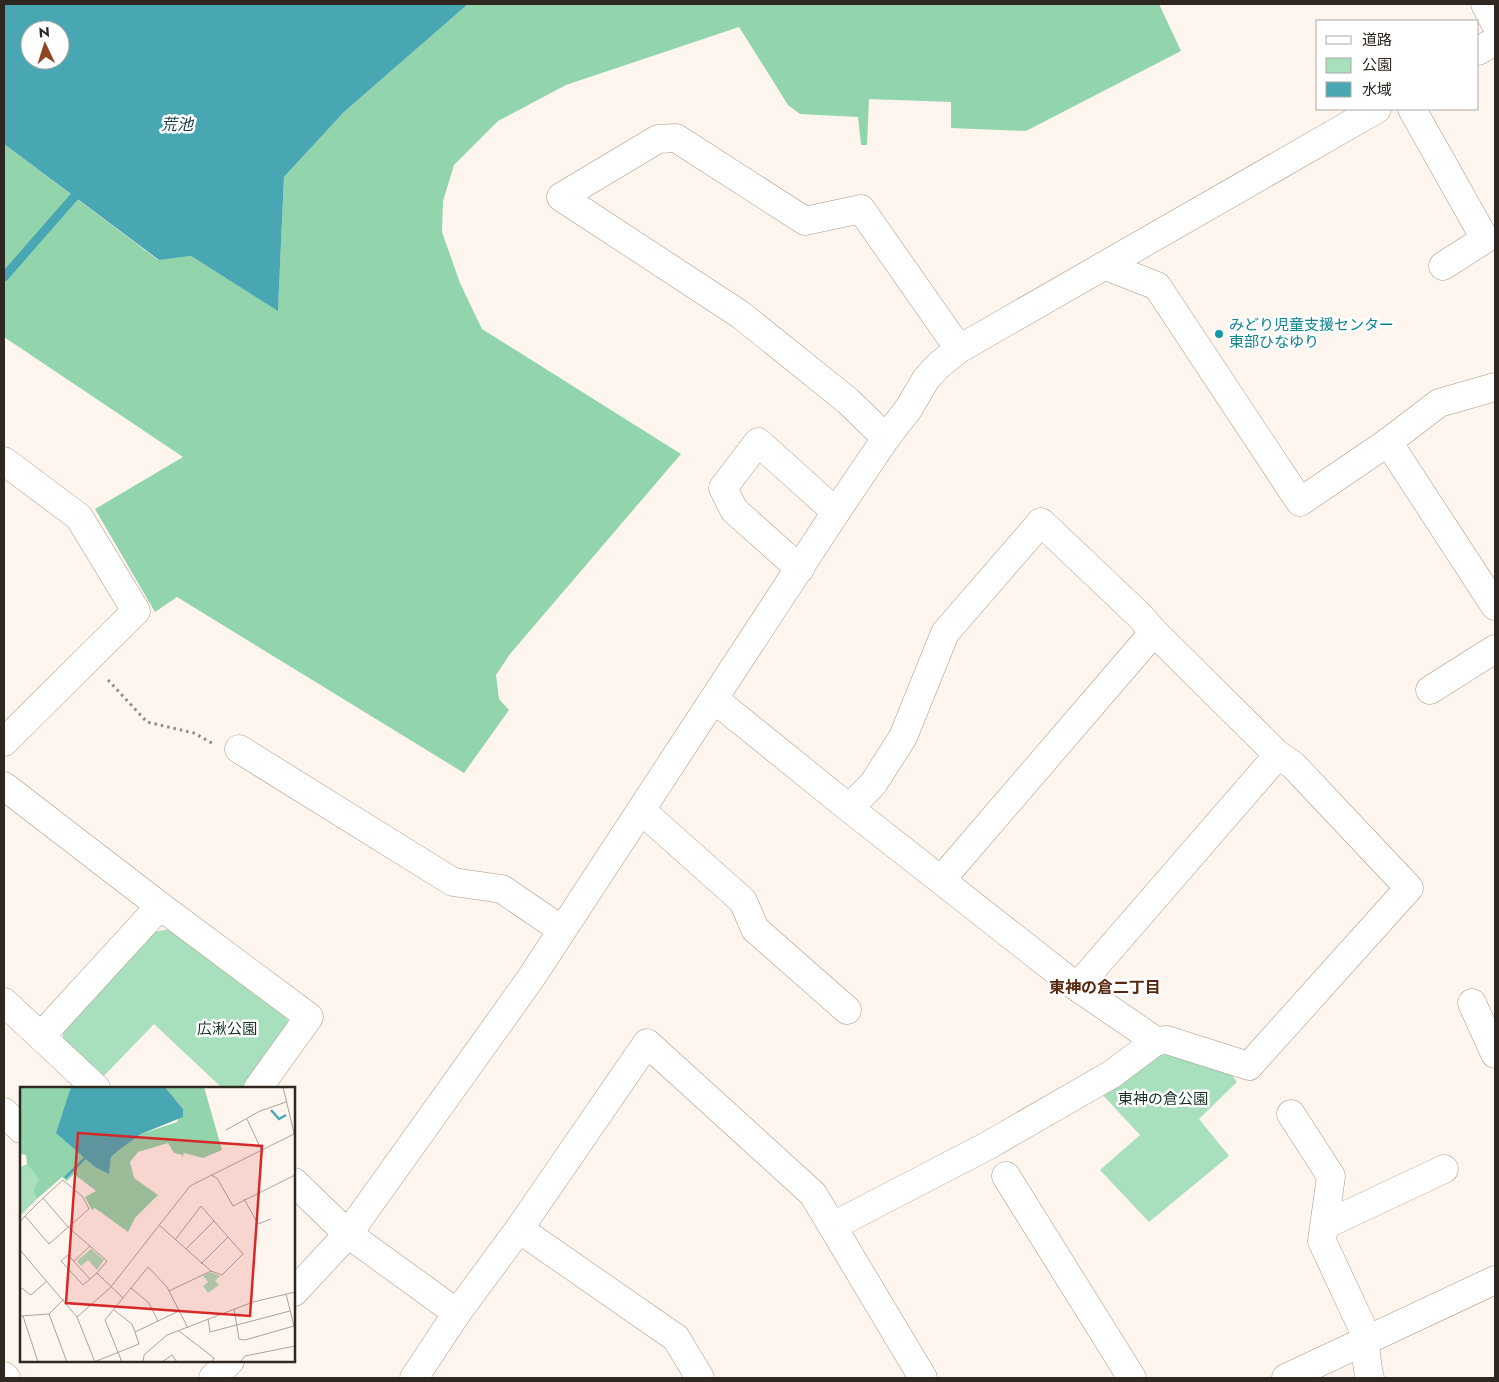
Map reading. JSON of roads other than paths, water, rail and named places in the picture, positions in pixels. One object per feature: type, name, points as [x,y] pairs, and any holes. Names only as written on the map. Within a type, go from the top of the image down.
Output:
[{"type":"street","points":[[1485,4],[1495,23]]},
{"type":"street","points":[[1479,50],[1495,41]]},
{"type":"street","points":[[295,1291],[348,1234],[531,978],[836,512],[886,438],[909,408],[926,379],[939,365],[959,349],[1375,110]]},
{"type":"street","points":[[1413,110],[1485,239],[1442,266]]},
{"type":"street","points":[[886,438],[848,401],[741,315],[561,197],[658,139],[676,138],[805,221],[860,209],[959,349]]},
{"type":"street","points":[[1106,266],[1157,286],[1300,502],[1388,442],[1439,403],[1495,387]]},
{"type":"street","points":[[800,569],[734,510],[723,488],[758,442],[836,512]]},
{"type":"street","points":[[1388,442],[1495,606]]},
{"type":"street","points":[[4,461],[79,517],[136,611],[4,742]]},
{"type":"street","points":[[833,1226],[996,1141],[1112,1074],[1156,1041],[1166,1040],[1249,1066],[1409,888],[1292,764],[1278,755],[1140,616],[1041,522],[945,633],[903,738],[873,784],[848,808]]},
{"type":"street","points":[[941,880],[1154,632]]},
{"type":"street","points":[[1430,690],[1495,649]]},
{"type":"street","points":[[714,699],[848,808],[1077,987],[1156,1041]]},
{"type":"street","points":[[239,749],[453,882],[502,889],[562,930]]},
{"type":"street","points":[[1077,987],[1278,755]]},
{"type":"street","points":[[4,786],[309,1017],[259,1087]]},
{"type":"street","points":[[641,810],[743,901],[755,929],[848,1010]]},
{"type":"street","points":[[41,1036],[160,906]]},
{"type":"street","points":[[4,1002],[95,1087]]},
{"type":"street","points":[[1472,1003],[1495,1054]]},
{"type":"street","points":[[414,1378],[457,1313],[519,1229],[647,1043],[813,1194],[923,1378]]},
{"type":"street","points":[[4,1112],[20,1127]]},
{"type":"street","points":[[1291,1114],[1331,1176],[1322,1241],[1363,1328],[1366,1341],[1366,1365],[1370,1378]]},
{"type":"street","points":[[1325,1225],[1444,1168]]},
{"type":"street","points":[[1006,1176],[1132,1378]]},
{"type":"street","points":[[295,1183],[348,1234],[457,1313]]},
{"type":"street","points":[[519,1229],[676,1338],[700,1378]]},
{"type":"street","points":[[1286,1378],[1495,1280]]},
{"type":"street","points":[[213,1378],[229,1362]]},
{"type":"water","name":"荒池","points":[[4,4],[468,4],[344,112],[284,177],[278,311],[191,256],[159,260],[4,144]]},
{"type":"waterway","points":[[4,277],[81,189]]},
{"type":"place","name":"みどり児童支援センター 東部ひなゆり","points":[[1219,334]]},
{"type":"district","name":"東神の倉二丁目","points":[[1105,987]]},
{"type":"park label","name":"広湫公園","points":[[227,1029]]},
{"type":"park label","name":"東神の倉公園","points":[[1163,1099]]}]
